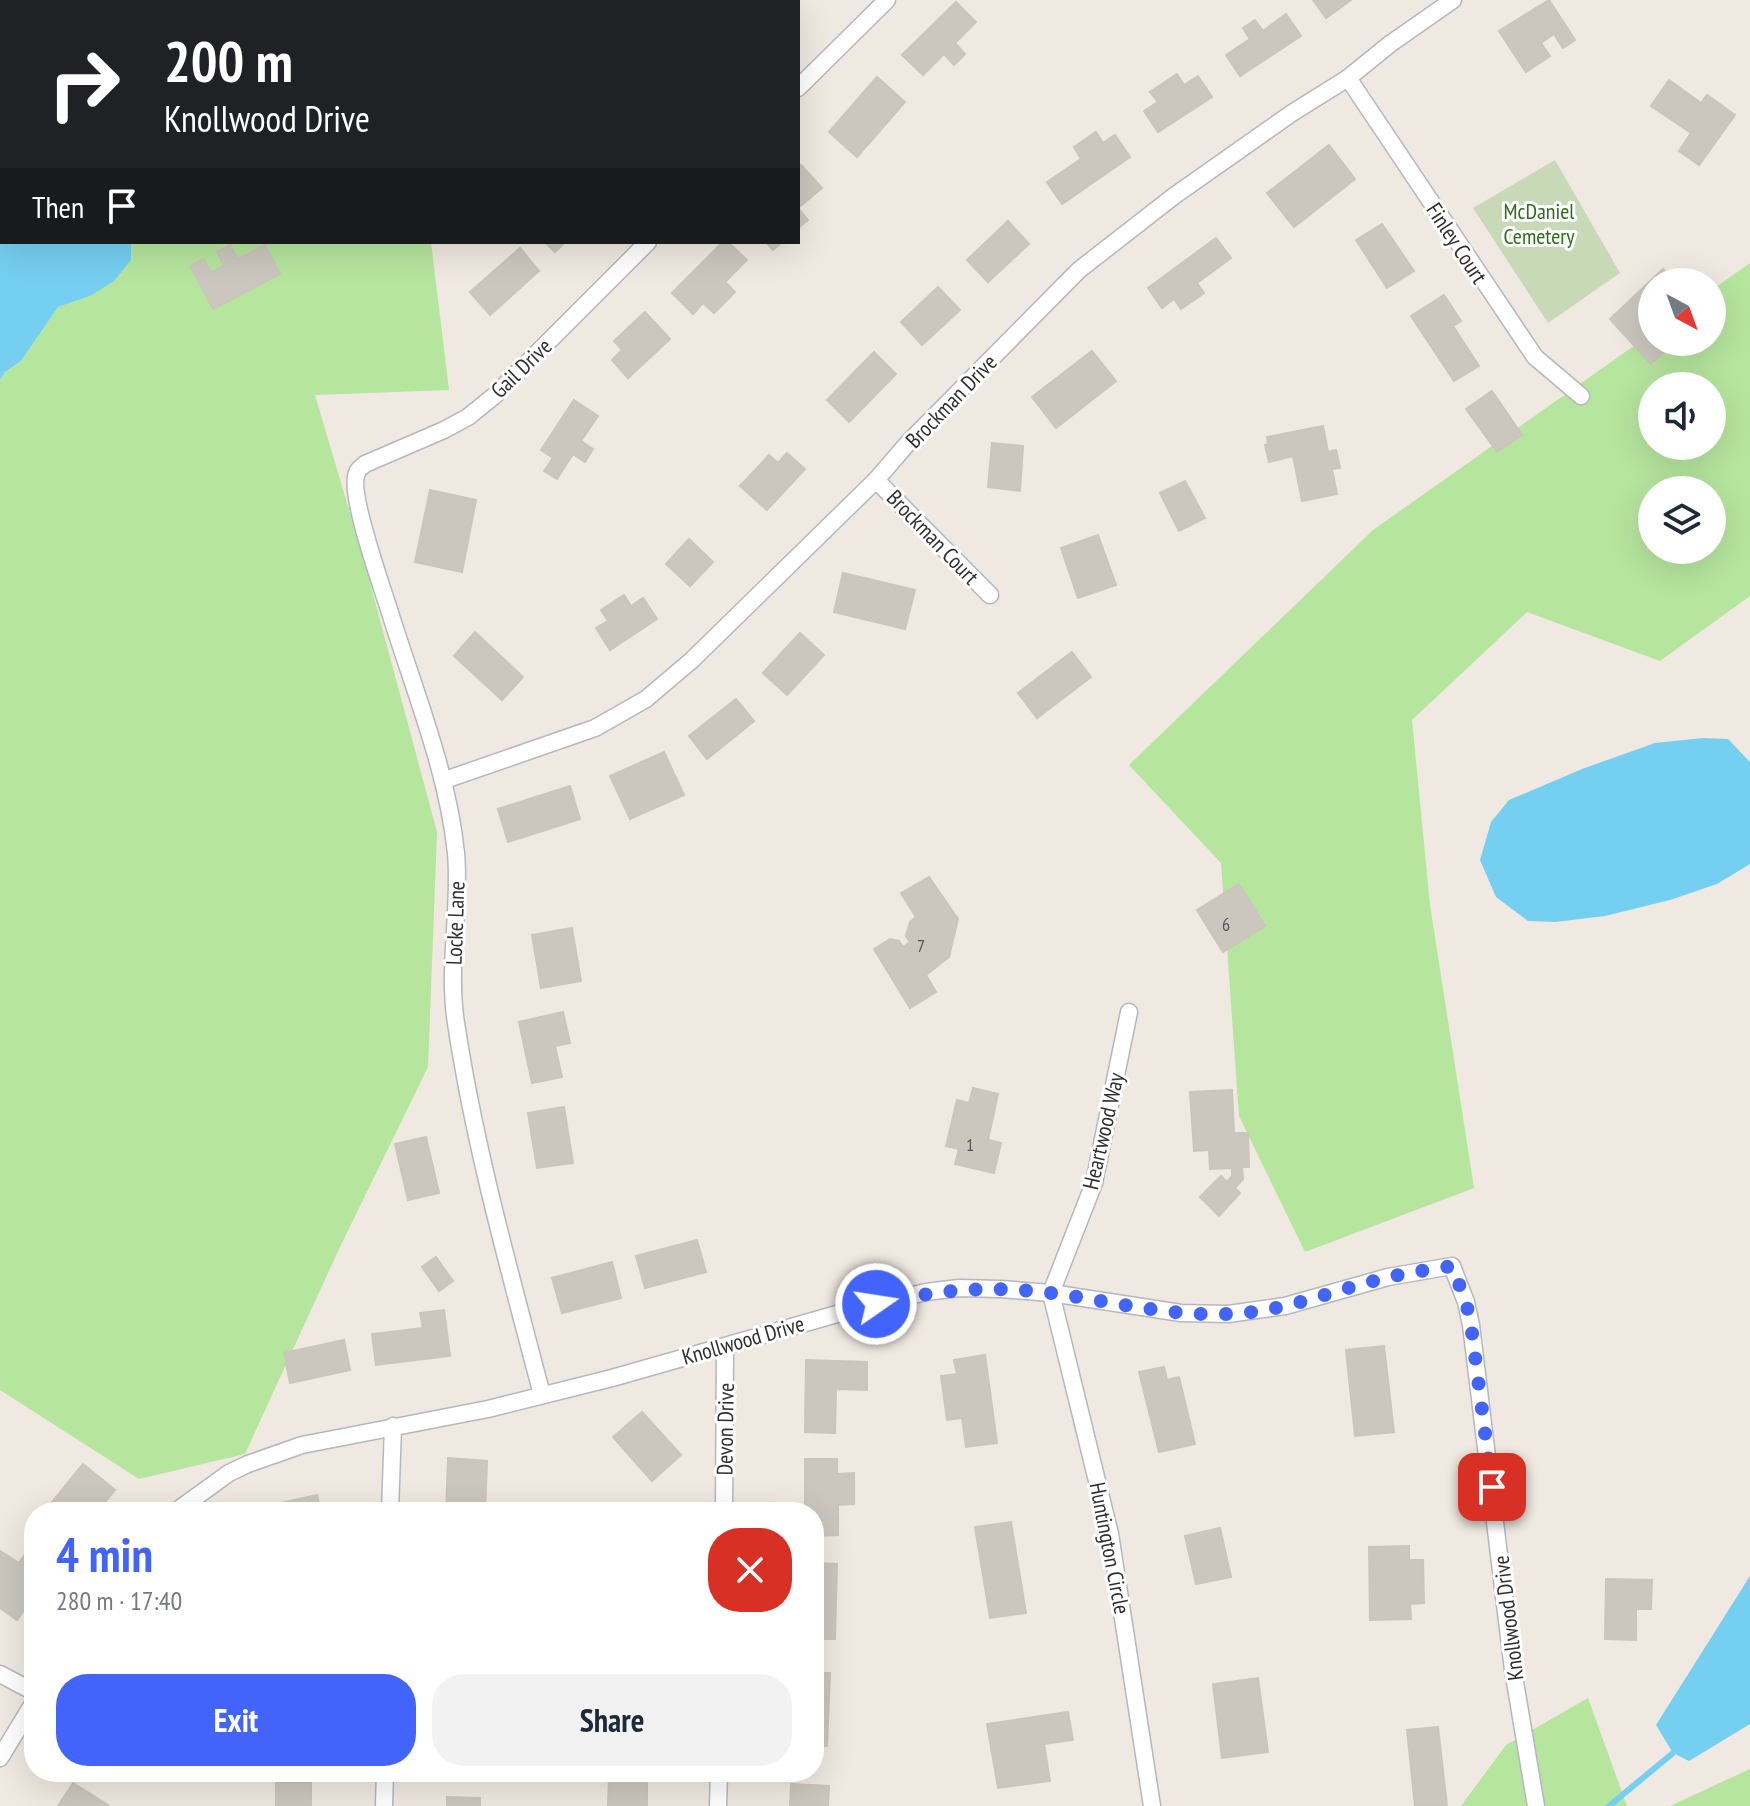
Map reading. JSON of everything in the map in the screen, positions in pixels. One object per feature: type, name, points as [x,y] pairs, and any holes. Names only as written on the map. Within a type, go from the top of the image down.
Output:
[{"type":"street","points":[[800,86],[887,0]]},
{"type":"street","name":"Brockman Drive","points":[[445,780],[595,728],[646,699],[692,660],[876,480],[908,443],[1079,270],[1187,187],[1292,113],[1348,78],[1453,0]]},
{"type":"street","name":"Finley Court","points":[[1348,78],[1535,357],[1581,396]]},
{"type":"street","name":"Gail Drive","points":[[370,461],[468,417],[494,396],[646,244]]},
{"type":"street","name":"Locke Lane","points":[[370,461],[357,473],[356,499],[423,720],[445,780],[456,853],[455,1021],[489,1188],[542,1395]]},
{"type":"street","name":"Brockman Court","points":[[876,480],[990,595]]},
{"type":"street","name":"Heartwood Way","points":[[1051,1293],[1094,1183],[1129,1012]]},
{"type":"street","name":"Knollwood Drive","points":[[187,1502],[206,1487],[248,1464],[302,1445],[488,1409],[926,1292],[959,1288],[1051,1293],[1151,1310],[1228,1314],[1285,1306],[1388,1277],[1452,1266],[1471,1325],[1513,1670],[1536,1806]]},
{"type":"street","name":"Huntington Circle","points":[[1051,1293],[1110,1534],[1152,1806]]},
{"type":"street","name":"Devon Drive","points":[[724,1502],[725,1347]]},
{"type":"street","points":[[390,1502],[393,1426]]},
{"type":"street","points":[[0,1674],[24,1687]]},
{"type":"street","points":[[0,1758],[24,1718]]},
{"type":"street","points":[[384,1806],[385,1782]]},
{"type":"street","points":[[718,1806],[719,1782]]},
{"type":"green space","name":"McDaniel Cemetery","points":[[1555,160],[1620,273],[1548,323],[1473,208]]},
{"type":"green space","points":[[131,244],[431,244],[449,390],[315,395],[365,564],[437,832],[428,1067],[339,1249],[245,1454],[139,1479],[0,1390],[0,380],[5,372],[21,361],[58,307],[90,296],[131,260]]},
{"type":"green space","points":[[1750,263],[1750,596],[1660,661],[1527,612],[1412,720],[1430,905],[1474,1188],[1305,1252],[1239,1116],[1221,863],[1129,765],[1373,530],[1638,343],[1638,356],[1726,356],[1726,280]]},
{"type":"green space","points":[[1588,1698],[1627,1806],[1461,1806],[1506,1745]]},
{"type":"green space","points":[[1750,1769],[1750,1806],[1670,1806]]},
{"type":"water","points":[[0,244],[131,244],[131,260],[114,281],[90,296],[58,307],[21,361],[5,372],[0,380]]},
{"type":"water","points":[[1728,739],[1750,762],[1750,864],[1717,884],[1670,900],[1605,916],[1555,922],[1528,921],[1496,897],[1480,860],[1491,822],[1509,800],[1655,743]]},
{"type":"water","points":[[1750,1576],[1750,1724],[1689,1761],[1673,1753],[1656,1725]]},
{"type":"building","points":[[1313,0],[1351,0],[1326,18]]},
{"type":"building","points":[[1549,0],[1575,40],[1563,48],[1554,34],[1541,43],[1550,56],[1526,72],[1499,31]]},
{"type":"building","points":[[956,2],[976,22],[955,43],[965,54],[954,65],[944,54],[923,75],[902,55]]},
{"type":"building","points":[[1286,14],[1301,36],[1240,76],[1226,55],[1250,39],[1243,28],[1255,20],[1263,31]]},
{"type":"building","points":[[1177,74],[1184,85],[1198,76],[1212,97],[1158,132],[1144,111],[1158,102],[1150,92]]},
{"type":"building","points":[[877,77],[905,102],[857,157],[829,132]]},
{"type":"building","points":[[1669,80],[1701,103],[1707,95],[1735,115],[1699,165],[1679,151],[1691,133],[1651,106]]},
{"type":"building","points":[[1096,132],[1103,143],[1115,135],[1130,157],[1062,204],[1047,182],[1081,159],[1074,147]]},
{"type":"building","points":[[1329,145],[1355,179],[1294,227],[1267,193]]},
{"type":"building","points":[[800,166],[822,188],[800,206]]},
{"type":"building","points":[[800,210],[808,220],[800,226]]},
{"type":"building","points":[[1008,221],[1029,244],[988,282],[967,260]]},
{"type":"building","points":[[1382,224],[1414,271],[1387,288],[1356,240]]},
{"type":"building","points":[[1216,238],[1231,258],[1197,283],[1204,293],[1181,309],[1174,299],[1162,308],[1148,288]]},
{"type":"building","points":[[547,244],[563,244],[555,252]]},
{"type":"building","points":[[721,244],[730,244],[747,260],[725,282],[735,292],[714,313],[703,303],[693,314],[672,293]]},
{"type":"building","points":[[230,245],[238,259],[265,245],[280,274],[213,309],[190,266],[204,259],[211,273],[224,266],[217,252]]},
{"type":"building","points":[[520,248],[539,271],[490,315],[470,292]]},
{"type":"building","points":[[938,287],[960,310],[922,345],[901,322]]},
{"type":"building","points":[[1638,293],[1638,350],[1610,319]]},
{"type":"building","points":[[1444,295],[1461,321],[1453,326],[1479,366],[1454,381],[1411,316]]},
{"type":"building","points":[[645,312],[670,339],[628,378],[612,360],[622,350],[614,341]]},
{"type":"building","points":[[1092,351],[1116,381],[1056,428],[1032,397]]},
{"type":"building","points":[[874,352],[896,374],[849,422],[827,400]]},
{"type":"building","points":[[1644,356],[1659,356],[1651,364]]},
{"type":"building","points":[[1492,391],[1522,435],[1497,452],[1466,409]]},
{"type":"building","points":[[574,400],[598,416],[581,441],[593,449],[585,462],[573,454],[557,479],[544,471],[553,458],[541,450]]},
{"type":"building","points":[[1323,426],[1328,452],[1336,450],[1340,468],[1332,469],[1337,494],[1302,501],[1293,456],[1269,462],[1265,445],[1268,444],[1267,437]]},
{"type":"building","points":[[992,443],[1023,446],[1020,491],[988,487]]},
{"type":"building","points":[[787,453],[805,469],[767,510],[740,486],[769,455],[778,463]]},
{"type":"building","points":[[1185,481],[1205,518],[1179,531],[1160,493]]},
{"type":"building","points":[[430,490],[476,500],[462,572],[415,562]]},
{"type":"building","points":[[1098,535],[1116,585],[1078,598],[1061,548]]},
{"type":"building","points":[[689,539],[713,562],[690,586],[666,564]]},
{"type":"building","points":[[843,573],[915,590],[905,629],[834,612]]},
{"type":"building","points":[[624,595],[631,606],[643,598],[657,619],[610,650],[596,628],[608,621],[601,610]]},
{"type":"building","points":[[475,632],[523,677],[502,700],[454,656]]},
{"type":"building","points":[[800,633],[824,655],[787,695],[763,673]]},
{"type":"building","points":[[1072,652],[1091,677],[1037,718],[1018,693]]},
{"type":"building","points":[[736,699],[754,721],[707,759],[689,736]]},
{"type":"building","points":[[664,752],[684,795],[630,819],[610,776]]},
{"type":"building","points":[[570,786],[580,819],[508,842],[498,809]]},
{"type":"building","points":[[929,877],[958,919],[949,957],[926,975],[936,992],[910,1008],[874,949],[890,939],[899,941],[903,947],[910,942],[906,936],[910,922],[916,917],[901,893]]},
{"type":"building","points":[[1239,884],[1265,926],[1223,952],[1197,910]]},
{"type":"building","points":[[572,928],[581,981],[541,988],[532,935]]},
{"type":"building","points":[[563,1012],[570,1043],[555,1046],[562,1077],[532,1083],[519,1022]]},
{"type":"building","points":[[973,1088],[998,1094],[988,1140],[1001,1143],[994,1173],[955,1164],[959,1149],[946,1146],[957,1100],[969,1103]]},
{"type":"building","points":[[1232,1090],[1234,1133],[1248,1133],[1249,1167],[1242,1167],[1243,1179],[1235,1188],[1240,1193],[1219,1216],[1200,1197],[1221,1176],[1227,1182],[1232,1176],[1232,1168],[1210,1169],[1209,1150],[1194,1151],[1190,1092]]},
{"type":"building","points":[[564,1107],[573,1163],[537,1168],[528,1113]]},
{"type":"building","points":[[426,1137],[439,1193],[408,1200],[395,1144]]},
{"type":"building","points":[[697,1240],[706,1272],[645,1288],[636,1256]]},
{"type":"building","points":[[436,1257],[453,1281],[439,1291],[422,1267]]},
{"type":"building","points":[[612,1262],[621,1298],[562,1313],[552,1278]]},
{"type":"building","points":[[444,1310],[450,1356],[376,1365],[372,1334],[423,1328],[420,1313]]},
{"type":"building","points":[[344,1340],[350,1370],[290,1383],[284,1353]]},
{"type":"building","points":[[1384,1346],[1394,1432],[1355,1436],[1346,1350]]},
{"type":"building","points":[[985,1355],[997,1443],[966,1447],[962,1418],[947,1420],[941,1376],[957,1374],[954,1360]]},
{"type":"building","points":[[806,1360],[867,1362],[867,1390],[836,1389],[835,1433],[805,1432]]},
{"type":"building","points":[[1164,1367],[1167,1380],[1179,1377],[1195,1444],[1159,1452],[1139,1372]]},
{"type":"building","points":[[642,1412],[681,1455],[652,1481],[613,1437]]},
{"type":"building","points":[[448,1458],[487,1461],[485,1502],[446,1502]]},
{"type":"building","points":[[805,1459],[837,1459],[837,1474],[854,1473],[854,1504],[838,1505],[838,1535],[824,1536],[824,1502],[805,1502]]},
{"type":"building","points":[[83,1464],[115,1490],[105,1502],[52,1502]]},
{"type":"building","points":[[317,1495],[319,1502],[286,1502]]},
{"type":"building","points":[[1011,1522],[1026,1613],[990,1618],[975,1527]]},
{"type":"building","points":[[1220,1528],[1231,1577],[1196,1584],[1185,1536]]},
{"type":"building","points":[[1409,1546],[1409,1560],[1423,1560],[1424,1603],[1410,1604],[1411,1619],[1370,1620],[1369,1547]]},
{"type":"building","points":[[0,1551],[19,1563],[24,1556],[24,1610],[17,1620],[0,1608]]},
{"type":"building","points":[[824,1563],[837,1564],[835,1639],[824,1639]]},
{"type":"building","points":[[1606,1579],[1652,1580],[1651,1609],[1636,1609],[1636,1640],[1605,1639]]},
{"type":"building","points":[[824,1673],[830,1673],[827,1746],[824,1746]]},
{"type":"building","points":[[1258,1678],[1268,1752],[1222,1758],[1213,1684]]},
{"type":"building","points":[[1068,1712],[1073,1740],[1044,1744],[1050,1781],[998,1788],[987,1724]]},
{"type":"building","points":[[1438,1727],[1447,1806],[1415,1806],[1407,1730]]},
{"type":"building","points":[[276,1782],[311,1782],[311,1806],[276,1806]]},
{"type":"building","points":[[609,1782],[647,1782],[647,1806],[608,1806]]},
{"type":"building","points":[[73,1783],[108,1805],[58,1806]]},
{"type":"building","points":[[791,1784],[829,1786],[828,1806],[790,1806]]},
{"type":"building","points":[[447,1797],[480,1798],[480,1806],[447,1806]]},
{"type":"waterway","points":[[1609,1806],[1673,1753]]},
{"type":"route","points":[[876,1304],[959,1288],[1001,1289],[1051,1293],[1159,1311],[1228,1314],[1285,1306],[1388,1277],[1452,1266],[1471,1325],[1492,1487]]}]
